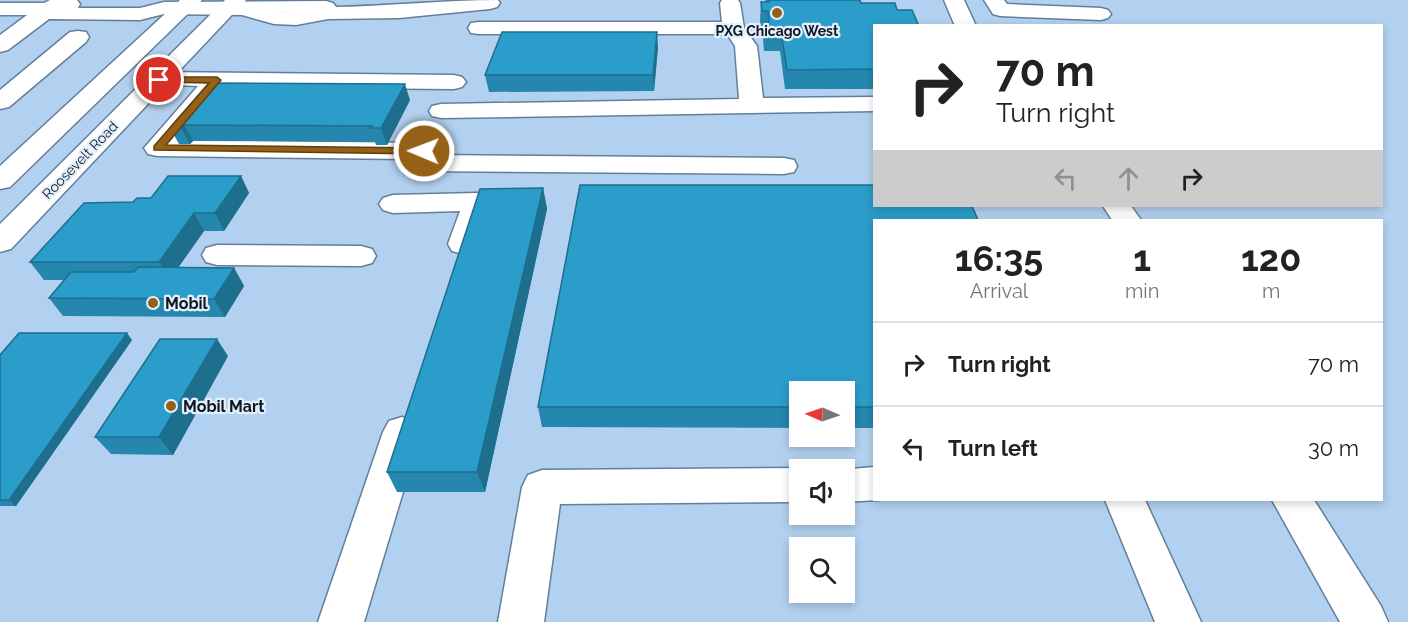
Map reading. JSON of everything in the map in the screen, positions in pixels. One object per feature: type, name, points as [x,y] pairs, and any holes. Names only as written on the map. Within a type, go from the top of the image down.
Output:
[{"type":"main road","points":[[954,0],[965,24]]},
{"type":"main road","points":[[994,0],[1000,10],[1101,14]]},
{"type":"main road","points":[[54,4],[54,14],[140,14],[180,5],[237,6],[265,18],[316,18],[326,13],[399,12],[490,3]]},
{"type":"main road","points":[[730,3],[733,28],[746,46],[752,107]]},
{"type":"main road","points":[[0,9],[54,4]]},
{"type":"main road","points":[[0,45],[54,4]]},
{"type":"main road","points":[[0,182],[180,5]]},
{"type":"main road","name":"Roosevelt Road","points":[[0,242],[159,80],[237,6]]},
{"type":"main road","points":[[479,27],[733,28]]},
{"type":"main road","points":[[0,102],[78,37]]},
{"type":"main road","points":[[159,80],[454,82]]},
{"type":"main road","points":[[217,80],[158,148],[784,166]]},
{"type":"main road","points":[[441,111],[873,104]]},
{"type":"main road","points":[[393,204],[477,202],[455,269]]},
{"type":"main road","points":[[218,255],[360,256]]},
{"type":"main road","points":[[341,622],[411,402]]},
{"type":"main road","points":[[855,484],[873,484]]},
{"type":"main road","points":[[521,622],[542,487],[789,485]]},
{"type":"main road","points":[[1125,501],[1178,622]]},
{"type":"main road","points":[[1293,501],[1365,622]]},
{"type":"building","points":[[769,0],[860,0],[861,3],[895,3],[897,10],[912,10],[918,24],[873,24],[873,69],[787,70],[781,32],[766,32],[764,22],[769,22],[768,11],[762,11],[761,2],[769,2]]},
{"type":"building","points":[[502,32],[657,32],[653,75],[485,75]]},
{"type":"building","points":[[209,83],[405,84],[381,128],[370,128],[372,126],[184,125],[181,128],[170,128]]},
{"type":"building","points":[[168,176],[241,176],[215,213],[194,213],[159,262],[30,262],[84,203],[133,202],[137,198],[151,198]]},
{"type":"building","points":[[580,185],[873,185],[873,207],[972,207],[978,219],[873,219],[873,407],[855,407],[855,381],[789,381],[789,407],[538,407]]},
{"type":"building","points":[[543,188],[477,472],[387,472],[480,189]]},
{"type":"building","points":[[138,267],[234,268],[214,299],[49,298],[71,272],[134,272]]},
{"type":"building","name":"Mobil","points":[[19,333],[127,333],[9,500],[0,500],[0,355]]},
{"type":"building","points":[[160,339],[217,339],[159,437],[95,437]]},
{"type":"place","name":"PXG Chicago West","points":[[777,13]]},
{"type":"place","name":"Mobil","points":[[153,303]]},
{"type":"place","name":"Mobil Mart","points":[[171,406]]},
{"type":"route","points":[[159,80],[217,80],[158,148],[424,151]]}]
